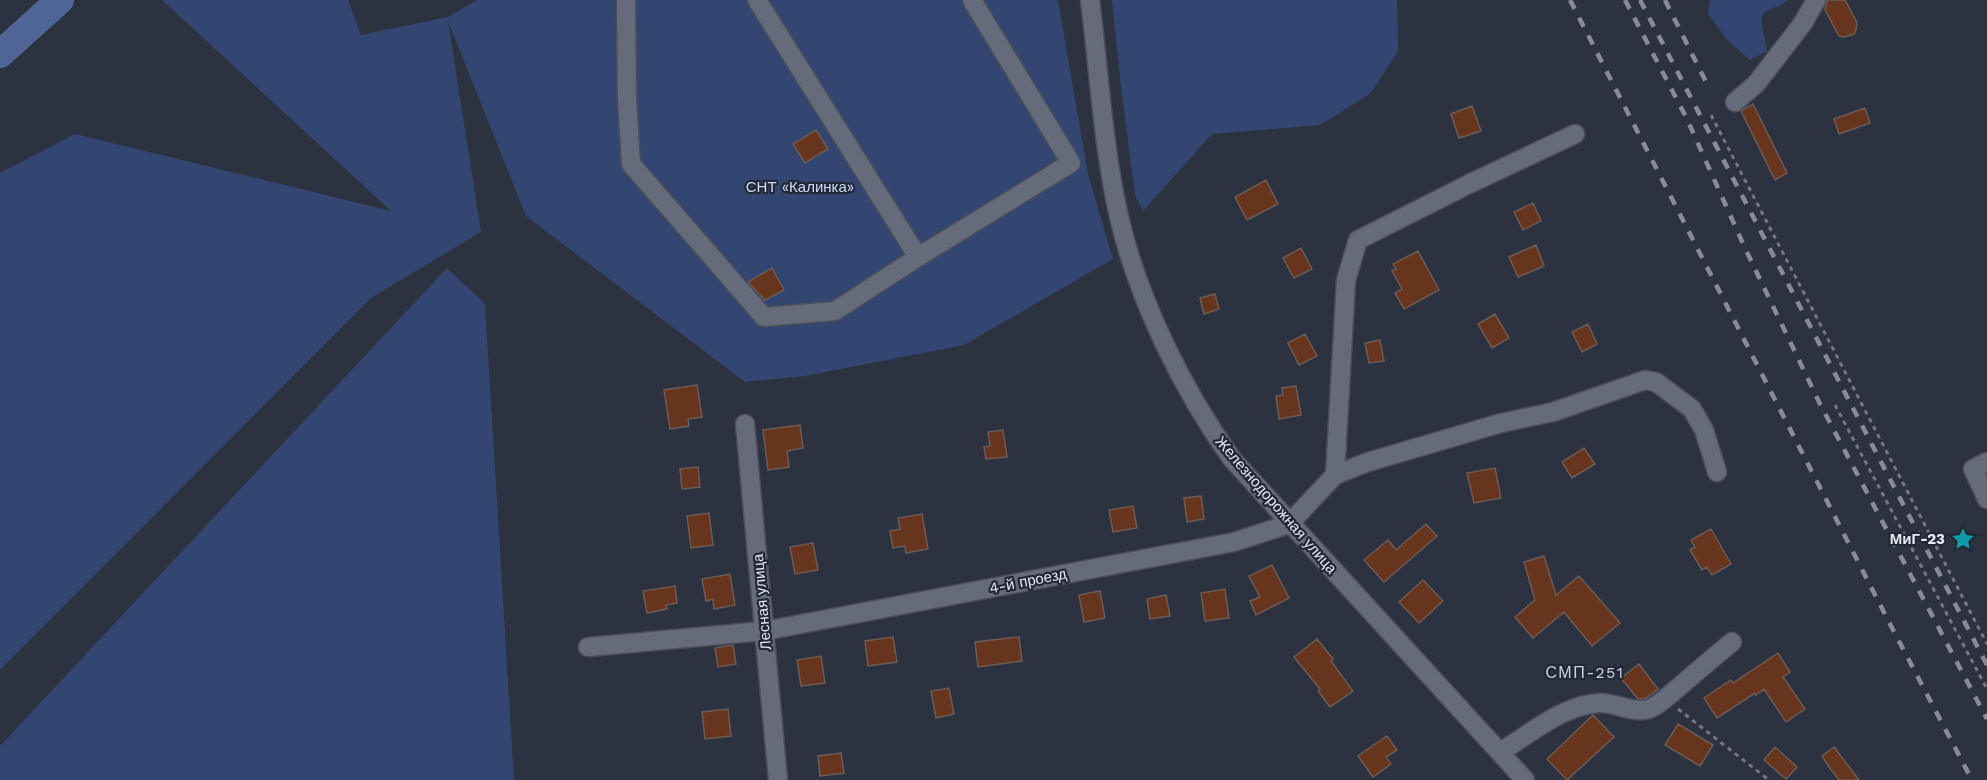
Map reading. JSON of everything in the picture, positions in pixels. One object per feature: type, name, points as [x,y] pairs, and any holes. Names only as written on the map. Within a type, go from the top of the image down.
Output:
[{"type":"street","points":[[626,0],[627,98],[631,164],[764,317],[835,311],[1071,163],[972,0]]},
{"type":"street","points":[[757,0],[918,257]]},
{"type":"street","name":"Железнодорожная улица","points":[[1090,0],[1110,172],[1128,254],[1168,348],[1210,428],[1232,459],[1290,524],[1525,780]]},
{"type":"street","points":[[1735,102],[1756,84],[1803,23],[1815,0]]},
{"type":"street","points":[[1335,475],[1346,280],[1358,240],[1468,184],[1575,134]]},
{"type":"street","points":[[1290,524],[1335,475],[1368,462],[1491,426],[1553,412],[1645,380],[1656,382],[1692,409],[1704,430],[1718,471]]},
{"type":"street","name":"Лесная улица","points":[[745,424],[778,780]]},
{"type":"street","points":[[1987,462],[1972,469],[1987,499]]},
{"type":"street","name":"4-й проезд","points":[[588,647],[764,631],[1234,543],[1290,524]]},
{"type":"street","points":[[1500,752],[1552,720],[1579,707],[1611,703],[1636,710],[1649,709],[1731,642]]},
{"type":"path","points":[[1711,114],[1987,644]]},
{"type":"path","points":[[1835,405],[1987,689]]},
{"type":"path","points":[[1665,698],[1769,780]]},
{"type":"green space","name":"СНТ «Калинка»","points":[[162,0],[348,0],[361,35],[448,17],[477,0],[1058,0],[1088,174],[1113,259],[964,345],[805,376],[745,382],[526,216],[448,21],[481,232],[371,298],[0,670],[0,173],[75,134],[391,211]]},
{"type":"green space","points":[[1112,0],[1397,0],[1398,51],[1370,94],[1320,125],[1212,134],[1143,211],[1135,195]]},
{"type":"green space","points":[[1710,0],[1788,0],[1763,13],[1762,28],[1767,51],[1750,60],[1729,42],[1708,14]]},
{"type":"green space","points":[[447,268],[485,304],[514,780],[0,780],[0,746]]},
{"type":"building","points":[[1827,0],[1845,0],[1857,23],[1854,34],[1839,36],[1825,10]]},
{"type":"building","points":[[1753,104],[1787,173],[1775,180],[1741,111]]},
{"type":"building","points":[[1472,106],[1481,131],[1459,138],[1451,114]]},
{"type":"building","points":[[1865,108],[1870,123],[1839,134],[1834,119]]},
{"type":"building","points":[[816,130],[828,149],[805,163],[793,144]]},
{"type":"building","points":[[1266,180],[1278,204],[1247,220],[1235,197]]},
{"type":"building","points":[[1533,203],[1541,221],[1523,230],[1514,212]]},
{"type":"building","points":[[1536,245],[1544,266],[1518,277],[1509,257]]},
{"type":"building","points":[[1301,248],[1312,269],[1294,278],[1283,258]]},
{"type":"building","points":[[1418,251],[1439,290],[1404,309],[1395,293],[1402,289],[1392,271],[1396,269],[1393,264]]},
{"type":"building","points":[[772,268],[784,290],[765,300],[748,282]]},
{"type":"building","points":[[1215,294],[1219,309],[1204,314],[1200,298]]},
{"type":"building","points":[[1495,314],[1509,338],[1492,348],[1478,324]]},
{"type":"building","points":[[1588,324],[1597,344],[1582,352],[1572,332]]},
{"type":"building","points":[[1305,334],[1317,356],[1299,365],[1288,343]]},
{"type":"building","points":[[1380,340],[1384,361],[1369,363],[1365,343]]},
{"type":"building","points":[[697,385],[702,417],[688,419],[689,426],[670,429],[664,390]]},
{"type":"building","points":[[1296,386],[1301,415],[1279,419],[1276,396],[1283,395],[1282,388]]},
{"type":"building","points":[[800,425],[803,448],[787,451],[789,467],[768,470],[763,430]]},
{"type":"building","points":[[1003,430],[1007,457],[986,459],[984,447],[990,446],[988,432]]},
{"type":"building","points":[[1584,448],[1595,464],[1572,478],[1562,462]]},
{"type":"building","points":[[698,467],[700,487],[682,489],[680,469]]},
{"type":"building","points":[[1495,468],[1501,498],[1474,503],[1467,473]]},
{"type":"building","points":[[1201,496],[1204,519],[1187,522],[1184,498]]},
{"type":"building","points":[[1133,506],[1137,528],[1113,532],[1109,510]]},
{"type":"building","points":[[709,513],[713,545],[691,548],[687,516]]},
{"type":"building","points":[[922,514],[928,549],[906,553],[905,546],[893,548],[890,531],[900,529],[898,518]]},
{"type":"building","points":[[1426,524],[1437,536],[1384,582],[1364,560],[1388,540],[1396,550]]},
{"type":"building","points":[[1711,529],[1731,564],[1712,575],[1707,567],[1702,570],[1690,550],[1695,547],[1691,540]]},
{"type":"building","points":[[813,543],[818,570],[795,574],[790,547]]},
{"type":"building","points":[[1544,556],[1556,595],[1579,576],[1620,623],[1592,646],[1564,612],[1533,638],[1515,617],[1535,600],[1524,562]]},
{"type":"building","points":[[1272,565],[1289,598],[1256,615],[1250,601],[1260,597],[1249,576]]},
{"type":"building","points":[[730,574],[735,605],[714,609],[713,599],[706,601],[702,579]]},
{"type":"building","points":[[1423,580],[1443,601],[1419,623],[1399,602]]},
{"type":"building","points":[[675,586],[677,603],[666,605],[667,609],[647,613],[643,591]]},
{"type":"building","points":[[1225,589],[1229,618],[1205,621],[1201,593]]},
{"type":"building","points":[[1100,591],[1105,618],[1084,622],[1079,595]]},
{"type":"building","points":[[1166,595],[1170,616],[1150,619],[1147,599]]},
{"type":"building","points":[[893,637],[897,662],[868,666],[865,641]]},
{"type":"building","points":[[1019,637],[1022,661],[978,667],[975,642]]},
{"type":"building","points":[[1317,639],[1353,691],[1330,707],[1318,691],[1320,689],[1294,657]]},
{"type":"building","points":[[733,645],[736,664],[718,667],[715,648]]},
{"type":"building","points":[[1778,653],[1790,672],[1783,677],[1805,709],[1786,722],[1764,689],[1717,718],[1704,698],[1731,680],[1733,683]]},
{"type":"building","points":[[821,656],[825,683],[801,686],[797,660]]},
{"type":"building","points":[[1639,664],[1658,689],[1642,699],[1638,699],[1621,678]]},
{"type":"building","points":[[949,688],[954,714],[936,718],[931,691]]},
{"type":"building","points":[[728,709],[731,736],[705,739],[702,712]]},
{"type":"building","points":[[1593,715],[1614,737],[1567,780],[1547,759]]},
{"type":"building","points":[[1678,724],[1713,745],[1700,766],[1665,745]]},
{"type":"building","points":[[1387,736],[1397,750],[1386,757],[1391,764],[1373,777],[1358,756]]},
{"type":"building","points":[[1775,747],[1797,767],[1786,779],[1764,760]]},
{"type":"building","points":[[1834,747],[1859,780],[1839,780],[1829,767],[1822,756]]},
{"type":"building","points":[[841,753],[844,773],[820,776],[818,756]]},
{"type":"waterway","points":[[0,54],[60,0]]},
{"type":"railway","points":[[1570,0],[1972,780]]},
{"type":"railway","points":[[1625,0],[1687,119],[1744,246],[1820,404],[1987,719]]},
{"type":"railway","points":[[1640,0],[1987,665]]},
{"type":"railway","points":[[1665,0],[1706,82]]},
{"type":"place","name":"МиГ-23","points":[[1963,539]]},
{"type":"district","name":"СМП-251","points":[[1585,672]]}]
